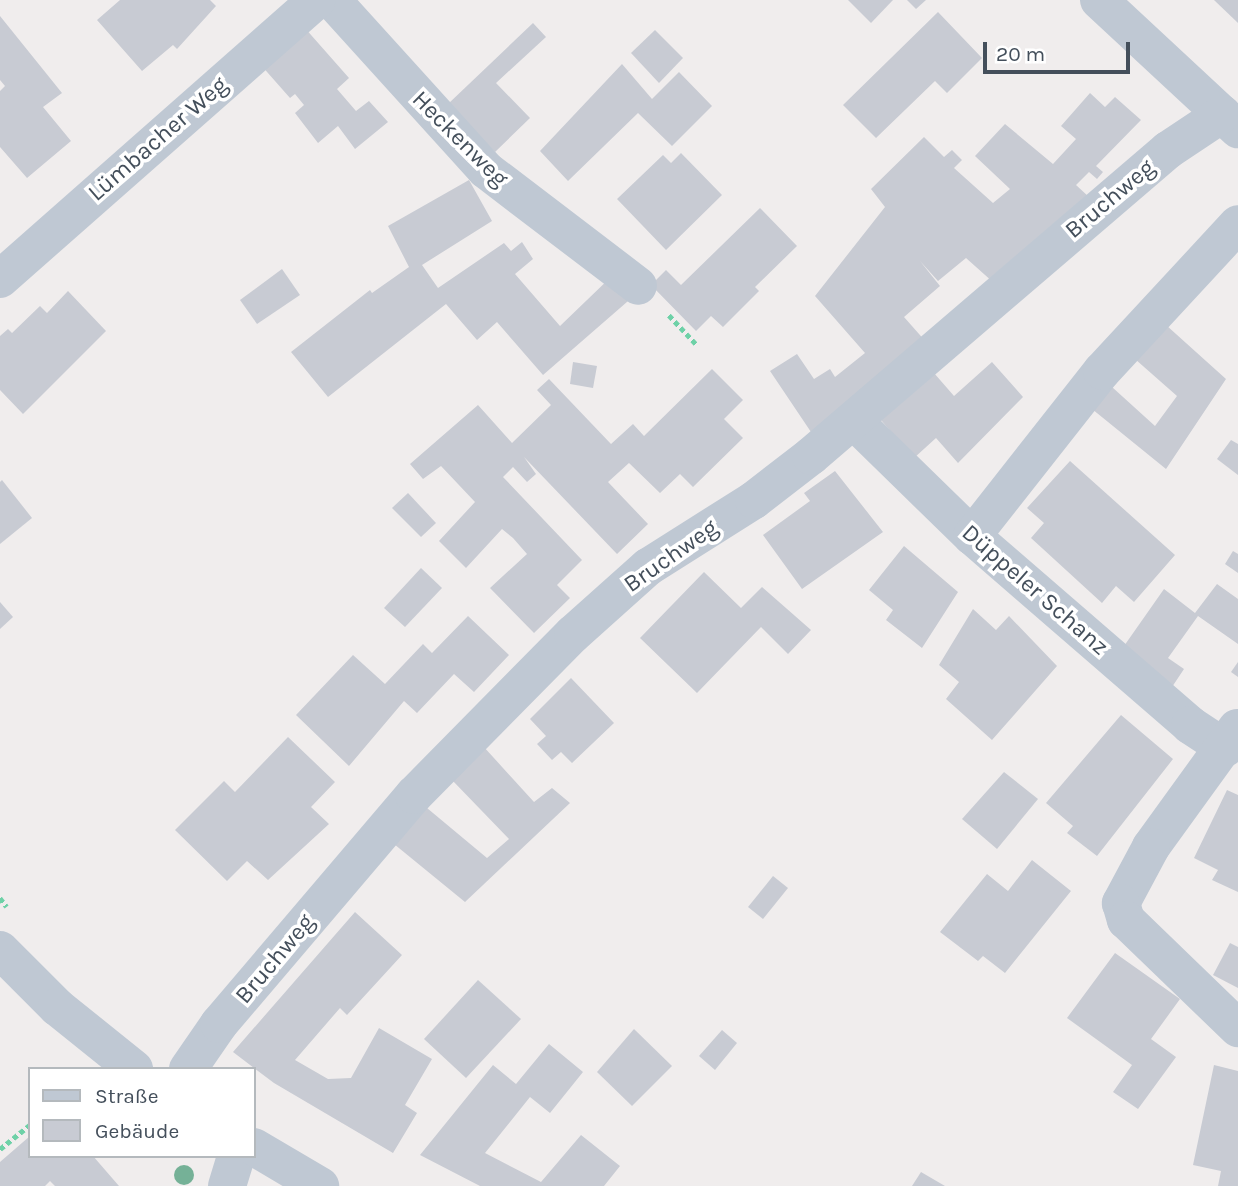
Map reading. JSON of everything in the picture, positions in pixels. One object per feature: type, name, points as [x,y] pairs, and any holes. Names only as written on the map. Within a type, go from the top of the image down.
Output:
[{"type":"street","name":"Lümbacher Weg","points":[[0,279],[317,0]]},
{"type":"street","name":"Heckenweg","points":[[332,0],[486,170],[638,286]]},
{"type":"street","points":[[1099,0],[1230,121]]},
{"type":"street","name":"Bruchweg","points":[[189,1067],[219,1024],[414,795],[573,634],[648,567],[754,500],[854,421],[1168,150],[1230,121]]},
{"type":"street","points":[[972,536],[1102,371],[1238,224]]},
{"type":"street","name":"Düppeler Schanz","points":[[854,421],[972,536],[1190,725],[1232,737],[1151,847],[1121,903],[1126,920],[1238,1028]]},
{"type":"street","points":[[0,950],[57,1007],[132,1067]]},
{"type":"street","points":[[256,1148],[320,1186]]},
{"type":"street","points":[[226,1186],[235,1158]]},
{"type":"path","points":[[0,1149],[28,1127]]},
{"type":"building","points":[[120,0],[210,0],[216,6],[177,49],[173,45],[142,71],[97,20]]},
{"type":"building","points":[[848,0],[893,0],[871,23]]},
{"type":"building","points":[[907,0],[926,0],[916,9]]},
{"type":"building","points":[[1214,0],[1238,0],[1238,23]]},
{"type":"building","points":[[938,12],[982,58],[947,93],[935,81],[876,138],[843,105]]},
{"type":"building","points":[[0,16],[62,93],[43,107],[71,141],[27,178],[0,147],[0,91],[5,86],[0,80]]},
{"type":"building","points":[[533,23],[546,37],[496,83],[530,118],[495,152],[448,104]]},
{"type":"building","points":[[304,27],[349,78],[337,89],[356,111],[369,101],[388,122],[355,149],[338,126],[318,143],[295,113],[304,105],[295,94],[290,98],[260,64]]},
{"type":"building","points":[[655,30],[683,58],[659,83],[631,53]]},
{"type":"building","points":[[622,64],[652,99],[679,72],[712,106],[672,146],[638,113],[568,181],[540,151]]},
{"type":"building","points":[[1090,93],[1105,107],[1115,97],[1141,120],[1096,166],[1103,172],[1097,179],[1089,172],[1076,185],[1089,197],[994,283],[966,258],[938,281],[920,261],[940,286],[904,317],[927,343],[811,432],[770,371],[797,354],[814,379],[830,369],[835,377],[865,353],[815,296],[885,207],[871,189],[924,137],[944,157],[952,150],[962,160],[954,168],[993,203],[1010,189],[975,156],[1005,124],[1053,164],[1076,139],[1061,126]]},
{"type":"building","points":[[681,153],[722,195],[666,250],[617,199],[663,155],[671,163]]},
{"type":"building","points":[[469,180],[492,221],[422,265],[438,288],[504,243],[511,251],[522,242],[533,259],[515,274],[560,326],[614,274],[635,295],[543,375],[497,322],[477,340],[446,304],[328,397],[291,352],[370,290],[372,293],[409,267],[388,226]]},
{"type":"building","points":[[760,208],[797,246],[755,287],[759,291],[723,327],[711,316],[696,331],[651,285],[666,270],[681,285]]},
{"type":"building","points":[[282,269],[300,295],[257,324],[240,300]]},
{"type":"building","points":[[68,291],[106,331],[23,414],[0,390],[0,336],[8,329],[12,333],[40,306],[47,313]]},
{"type":"building","points":[[1166,325],[1226,379],[1166,469],[1092,409],[1112,387],[1155,426],[1177,396],[1135,359]]},
{"type":"building","points":[[573,362],[597,366],[593,388],[570,384]]},
{"type":"building","points":[[992,362],[1023,397],[958,463],[936,438],[914,458],[881,420],[934,373],[954,396]]},
{"type":"building","points":[[712,369],[743,400],[724,419],[743,438],[693,487],[680,474],[660,493],[629,463],[608,482],[648,524],[617,554],[524,457],[536,474],[527,482],[513,467],[503,477],[582,560],[557,585],[570,598],[534,633],[490,588],[527,554],[513,538],[502,529],[466,568],[439,541],[475,502],[441,466],[423,479],[410,464],[478,405],[512,443],[551,405],[537,390],[549,379],[611,444],[633,424],[644,436]]},
{"type":"building","points":[[1231,440],[1238,444],[1238,475],[1217,459]]},
{"type":"building","points":[[1070,461],[1175,555],[1134,602],[1116,586],[1102,603],[1031,538],[1044,523],[1027,508]]},
{"type":"building","points":[[835,471],[883,532],[802,589],[763,535],[810,501],[804,493]]},
{"type":"building","points":[[2,480],[32,518],[0,544],[0,482]]},
{"type":"building","points":[[408,493],[436,523],[421,537],[392,508]]},
{"type":"building","points":[[904,546],[958,592],[922,648],[886,620],[893,610],[869,590]]},
{"type":"building","points":[[1233,551],[1238,554],[1238,573],[1225,564]]},
{"type":"building","points":[[421,568],[442,588],[405,627],[384,608]]},
{"type":"building","points":[[704,572],[741,608],[762,587],[811,630],[788,654],[761,627],[697,693],[640,638]]},
{"type":"building","points":[[1217,584],[1238,599],[1238,644],[1198,616],[1168,658],[1184,669],[1170,690],[1117,656],[1164,589],[1195,613]]},
{"type":"building","points":[[0,602],[13,617],[0,629]]},
{"type":"building","points":[[973,609],[996,630],[1009,616],[1057,666],[992,740],[946,699],[959,682],[939,665]]},
{"type":"building","points":[[468,616],[509,655],[474,692],[454,674],[417,713],[404,701],[349,766],[296,715],[353,655],[385,684],[423,644],[432,653]]},
{"type":"building","points":[[1238,662],[1238,677],[1231,672]]},
{"type":"building","points":[[571,678],[614,723],[572,763],[561,752],[552,760],[537,744],[546,736],[530,719]]},
{"type":"building","points":[[1121,715],[1173,759],[1097,856],[1067,833],[1073,826],[1046,803]]},
{"type":"building","points":[[288,737],[335,782],[311,807],[329,824],[268,880],[247,861],[227,881],[175,830],[224,781],[235,792]]},
{"type":"building","points":[[483,746],[534,802],[552,788],[570,803],[465,902],[394,844],[427,808],[487,858],[509,839],[452,780]]},
{"type":"building","points":[[1004,772],[1038,799],[997,849],[962,819]]},
{"type":"building","points":[[1227,790],[1238,795],[1238,892],[1212,880],[1218,870],[1194,858]]},
{"type":"building","points":[[1032,860],[1071,891],[1005,973],[983,956],[978,961],[940,932],[987,874],[1008,891]]},
{"type":"building","points":[[773,876],[788,888],[763,919],[748,907]]},
{"type":"building","points":[[355,912],[402,955],[347,1015],[340,1008],[295,1060],[328,1079],[351,1078],[379,1028],[432,1059],[405,1105],[417,1113],[393,1153],[274,1083],[233,1052]]},
{"type":"building","points":[[1230,943],[1238,947],[1238,988],[1213,975]]},
{"type":"building","points":[[1115,953],[1180,999],[1151,1039],[1176,1057],[1138,1109],[1113,1092],[1132,1065],[1067,1018]]},
{"type":"building","points":[[478,980],[521,1019],[466,1078],[424,1039]]},
{"type":"building","points":[[634,1029],[672,1066],[632,1106],[597,1072]]},
{"type":"building","points":[[722,1030],[737,1043],[715,1070],[699,1056]]},
{"type":"building","points":[[549,1044],[583,1072],[550,1113],[530,1097],[485,1153],[541,1182],[581,1135],[620,1166],[604,1186],[480,1186],[420,1155],[493,1065],[516,1084]]},
{"type":"building","points":[[1214,1065],[1238,1071],[1238,1186],[1218,1186],[1221,1171],[1193,1165]]},
{"type":"building","points":[[28,1138],[28,1158],[95,1158],[119,1186],[55,1186],[50,1181],[45,1186],[0,1186],[0,1162]]},
{"type":"building","points":[[921,1172],[945,1186],[912,1186]]}]
